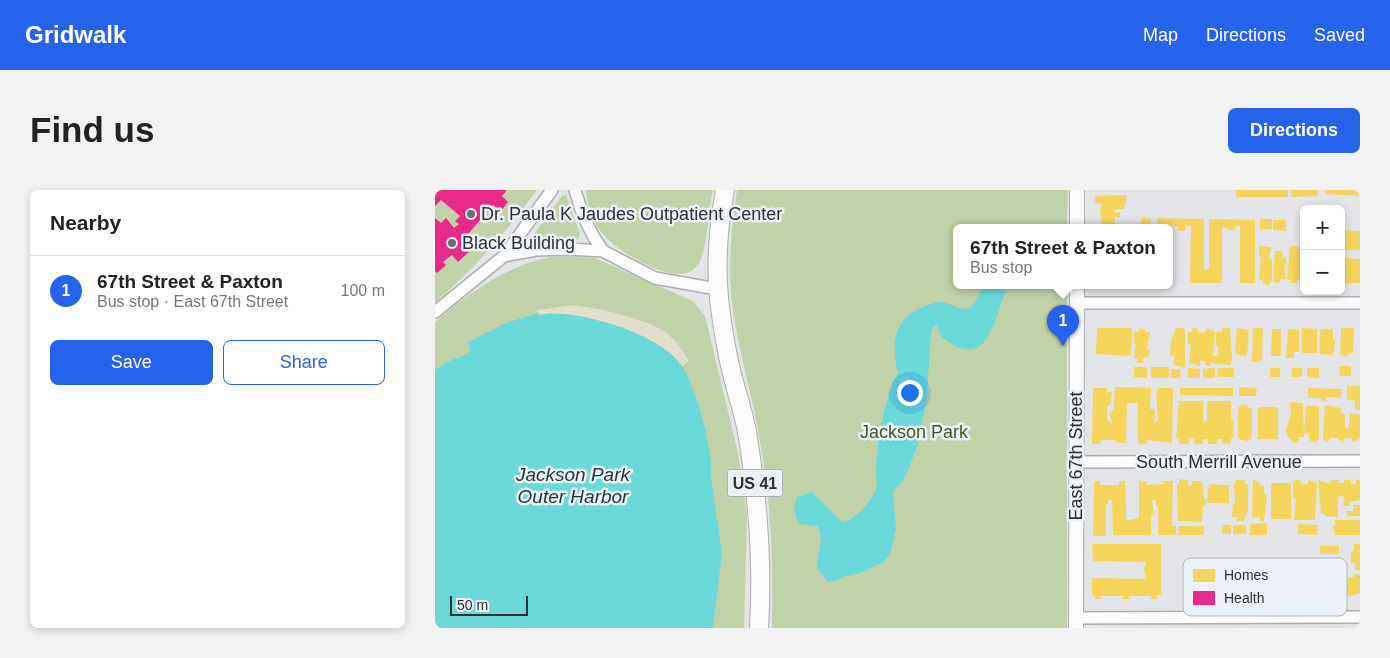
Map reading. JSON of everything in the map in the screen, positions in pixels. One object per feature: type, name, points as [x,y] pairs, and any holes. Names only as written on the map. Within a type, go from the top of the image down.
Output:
[{"type":"main road","name":"US 41","points":[[725,190],[718,235],[717,290],[722,328],[746,429],[754,474],[759,521],[761,587],[759,628]]},
{"type":"street","points":[[435,312],[504,256],[552,190]]},
{"type":"street","points":[[575,190],[584,220],[591,235],[603,251]]},
{"type":"street","points":[[1077,190],[1077,224]]},
{"type":"street","points":[[504,256],[536,250],[603,251],[655,278],[717,290]]},
{"type":"street","name":"East 67th Street","points":[[1076,623],[1077,289]]},
{"type":"street","points":[[1077,303],[1360,303]]},
{"type":"street","name":"South Merrill Avenue","points":[[1077,462],[1360,461]]},
{"type":"street","points":[[1076,623],[1360,617]]},
{"type":"green space","points":[[435,190],[537,190],[489,250],[435,303]]},
{"type":"green space","points":[[586,190],[713,190],[704,250],[698,265],[689,272],[677,274],[663,271],[633,258],[609,240],[595,223],[589,207]]},
{"type":"green space","name":"Jackson Park","points":[[737,190],[1068,190],[1067,224],[953,224],[953,289],[1067,289],[1067,628],[772,628],[771,540],[768,498],[756,420],[735,323],[730,273]]},
{"type":"green space","points":[[566,195],[580,234],[578,240],[531,245],[532,237],[562,196]]},
{"type":"green space","name":"Jackson Park Outer Harbor","points":[[559,256],[595,258],[693,301],[705,316],[738,453],[747,515],[744,628],[435,628],[435,322],[463,299],[508,271],[541,259]]},
{"type":"sand","points":[[574,305],[611,312],[652,325],[673,339],[689,361],[682,366],[653,343],[620,329],[549,313],[539,315],[537,310]]},
{"type":"water","points":[[982,289],[1007,289],[994,325],[988,337],[980,346],[970,350],[958,347],[941,336],[937,325],[933,327],[926,404],[918,444],[906,475],[893,493],[896,530],[890,554],[884,562],[861,573],[827,582],[817,567],[821,540],[819,530],[817,526],[800,524],[796,518],[795,504],[797,497],[812,492],[841,521],[845,522],[858,514],[873,496],[876,489],[876,466],[880,430],[885,406],[898,373],[895,343],[900,325],[913,312],[935,303],[942,302],[964,309],[972,307]]},
{"type":"water","name":"Jackson Park Outer Harbor","points":[[538,313],[539,315],[574,315],[594,319],[636,333],[670,353],[687,375],[698,403],[707,436],[722,553],[713,628],[435,628],[435,370],[456,357],[457,359],[470,352],[468,342],[506,323]]},
{"type":"building: Homes","points":[[1236,190],[1288,190],[1288,197],[1236,197]]},
{"type":"building: Homes","points":[[1291,190],[1318,190],[1318,196],[1291,197]]},
{"type":"building: Homes","points":[[1325,190],[1360,190],[1360,196],[1325,194]]},
{"type":"building: Homes","points":[[1127,195],[1124,209],[1115,209],[1114,213],[1120,212],[1120,217],[1115,217],[1115,224],[1102,224],[1100,207],[1102,207],[1102,204],[1095,203],[1095,196]]},
{"type":"building: Homes","points":[[1142,217],[1151,219],[1151,224],[1141,224]]},
{"type":"building: Homes","points":[[1157,218],[1204,219],[1204,269],[1209,269],[1209,219],[1255,220],[1255,283],[1240,283],[1240,226],[1236,226],[1234,231],[1222,227],[1222,283],[1190,283],[1191,226],[1186,226],[1185,231],[1179,231],[1177,226],[1173,226],[1173,224],[1157,224]]},
{"type":"building: Homes","points":[[1260,219],[1272,219],[1272,229],[1260,230]]},
{"type":"building: Homes","points":[[1273,220],[1286,220],[1286,231],[1273,230]]},
{"type":"building: Homes","points":[[1345,230],[1360,231],[1360,250],[1345,250]]},
{"type":"building: Homes","points":[[1259,246],[1271,247],[1269,259],[1272,259],[1272,280],[1269,285],[1263,284],[1263,280],[1259,280],[1261,256],[1259,256]]},
{"type":"building: Homes","points":[[1290,246],[1300,247],[1300,280],[1296,283],[1291,283],[1287,279]]},
{"type":"building: Homes","points":[[1275,251],[1282,251],[1283,258],[1286,257],[1286,265],[1284,265],[1286,279],[1281,279],[1279,283],[1273,282]]},
{"type":"building: Homes","points":[[1345,258],[1360,259],[1360,283],[1345,283]]},
{"type":"building: Homes","points":[[1097,328],[1132,328],[1131,354],[1128,356],[1096,354]]},
{"type":"building: Homes","points":[[1140,328],[1145,330],[1145,332],[1150,332],[1147,349],[1150,349],[1149,356],[1143,358],[1143,363],[1137,363],[1138,359],[1134,358],[1136,344],[1134,344],[1134,332],[1138,332]]},
{"type":"building: Homes","points":[[1176,328],[1184,328],[1185,332],[1185,368],[1174,365],[1174,356],[1170,355],[1171,342]]},
{"type":"building: Homes","points":[[1193,328],[1197,328],[1198,332],[1205,333],[1207,328],[1215,332],[1213,356],[1216,356],[1218,355],[1218,346],[1216,346],[1216,332],[1222,332],[1223,328],[1230,328],[1232,359],[1230,365],[1210,363],[1210,366],[1206,366],[1205,361],[1200,361],[1200,366],[1189,363],[1191,344],[1188,344],[1188,332],[1192,332]]},
{"type":"building: Homes","points":[[1237,328],[1249,330],[1247,356],[1237,355],[1235,352]]},
{"type":"building: Homes","points":[[1253,328],[1263,328],[1262,360],[1258,362],[1252,362]]},
{"type":"building: Homes","points":[[1302,328],[1317,329],[1317,353],[1302,353]]},
{"type":"building: Homes","points":[[1341,328],[1354,328],[1353,353],[1348,353],[1347,356],[1340,355]]},
{"type":"building: Homes","points":[[1272,329],[1281,329],[1281,356],[1271,356]]},
{"type":"building: Homes","points":[[1288,329],[1299,330],[1299,352],[1294,352],[1294,358],[1286,358]]},
{"type":"building: Homes","points":[[1322,329],[1332,329],[1333,331],[1333,340],[1335,340],[1333,355],[1320,354],[1320,331]]},
{"type":"building: Homes","points":[[1340,366],[1351,366],[1351,376],[1339,376]]},
{"type":"building: Homes","points":[[1134,367],[1147,367],[1147,378],[1134,377]]},
{"type":"building: Homes","points":[[1151,367],[1169,367],[1169,378],[1151,378]]},
{"type":"building: Homes","points":[[1188,368],[1200,369],[1200,378],[1188,378]]},
{"type":"building: Homes","points":[[1215,368],[1215,378],[1203,378],[1203,369]]},
{"type":"building: Homes","points":[[1218,368],[1234,368],[1234,377],[1217,377]]},
{"type":"building: Homes","points":[[1270,368],[1280,368],[1280,377],[1270,377]]},
{"type":"building: Homes","points":[[1292,368],[1302,368],[1302,377],[1291,377]]},
{"type":"building: Homes","points":[[1307,368],[1319,368],[1319,378],[1307,377]]},
{"type":"building: Homes","points":[[1171,369],[1180,369],[1181,378],[1171,378]]},
{"type":"building: Homes","points":[[1347,386],[1360,386],[1360,410],[1355,410],[1355,401],[1347,399]]},
{"type":"building: Homes","points":[[1115,387],[1151,388],[1150,409],[1155,409],[1154,424],[1158,420],[1156,391],[1158,391],[1158,388],[1173,388],[1172,443],[1147,440],[1147,444],[1138,444],[1138,403],[1127,403],[1126,443],[1117,443],[1116,440],[1100,440],[1101,444],[1092,444],[1093,388],[1107,388],[1107,392],[1112,392],[1110,405],[1107,405],[1107,420],[1112,424],[1110,413],[1114,409]]},
{"type":"building: Homes","points":[[1239,387],[1257,388],[1256,396],[1239,396]]},
{"type":"building: Homes","points":[[1180,388],[1233,388],[1233,396],[1180,395]]},
{"type":"building: Homes","points":[[1308,388],[1342,389],[1341,398],[1326,397],[1326,401],[1321,401],[1321,398],[1308,398]]},
{"type":"building: Homes","points":[[1179,401],[1203,401],[1203,421],[1207,421],[1207,401],[1231,401],[1231,420],[1234,420],[1231,444],[1222,443],[1222,439],[1217,439],[1217,444],[1208,444],[1208,439],[1203,439],[1203,444],[1194,444],[1194,438],[1189,439],[1189,444],[1179,444],[1179,438],[1176,438]]},
{"type":"building: Homes","points":[[1290,402],[1303,403],[1304,437],[1299,437],[1297,443],[1293,443],[1288,438],[1286,430],[1291,414]]},
{"type":"building: Homes","points":[[1241,404],[1252,408],[1252,438],[1247,442],[1238,438],[1238,407],[1241,407]]},
{"type":"building: Homes","points":[[1325,405],[1341,408],[1341,413],[1345,413],[1345,428],[1349,428],[1350,413],[1360,415],[1360,438],[1355,442],[1351,438],[1344,438],[1342,442],[1337,438],[1331,438],[1328,442],[1323,439]]},
{"type":"building: Homes","points":[[1306,406],[1319,406],[1319,438],[1316,442],[1310,441],[1308,433],[1304,433]]},
{"type":"building: Homes","points":[[1258,407],[1278,407],[1278,439],[1258,439]]},
{"type":"building: Homes","points":[[1179,479],[1188,480],[1188,485],[1192,485],[1192,481],[1202,481],[1206,506],[1203,506],[1202,522],[1178,521],[1177,485],[1179,485]]},
{"type":"building: Homes","points":[[1236,480],[1245,480],[1245,484],[1248,484],[1248,509],[1244,521],[1237,521],[1237,517],[1232,517],[1233,504],[1235,504],[1234,484],[1236,484]]},
{"type":"building: Homes","points":[[1253,480],[1259,482],[1260,486],[1264,485],[1264,494],[1267,494],[1264,521],[1260,521],[1260,517],[1252,517]]},
{"type":"building: Homes","points":[[1295,480],[1300,480],[1302,484],[1308,484],[1308,480],[1317,483],[1315,520],[1294,520],[1296,499],[1293,498],[1293,483]]},
{"type":"building: Homes","points":[[1318,480],[1330,484],[1331,480],[1338,480],[1339,483],[1344,483],[1344,480],[1351,480],[1351,484],[1356,484],[1356,480],[1360,480],[1360,500],[1350,502],[1349,506],[1343,506],[1344,496],[1338,497],[1338,517],[1325,516],[1325,514],[1321,514]]},
{"type":"building: Homes","points":[[1094,481],[1100,481],[1100,485],[1119,485],[1119,481],[1125,481],[1126,519],[1128,520],[1139,518],[1139,481],[1147,482],[1147,485],[1164,484],[1164,481],[1173,481],[1172,526],[1176,526],[1176,535],[1158,535],[1158,506],[1156,506],[1156,500],[1152,500],[1154,515],[1151,515],[1151,535],[1113,535],[1112,500],[1108,500],[1108,505],[1106,505],[1106,536],[1093,536]]},
{"type":"building: Homes","points":[[1271,483],[1291,483],[1291,519],[1271,519]]},
{"type":"building: Homes","points":[[1209,484],[1229,485],[1229,503],[1207,503]]},
{"type":"building: Homes","points":[[1353,505],[1360,505],[1360,516],[1347,516],[1347,511],[1353,511]]},
{"type":"building: Homes","points":[[1335,520],[1360,520],[1360,535],[1335,535],[1332,525],[1335,526]]},
{"type":"building: Homes","points":[[1267,523],[1267,535],[1250,535],[1250,524]]},
{"type":"building: Homes","points":[[1298,524],[1318,525],[1317,535],[1298,534]]},
{"type":"building: Homes","points":[[1223,525],[1231,525],[1231,534],[1222,534]]},
{"type":"building: Homes","points":[[1233,525],[1246,525],[1246,534],[1233,534]]},
{"type":"building: Homes","points":[[1179,526],[1204,526],[1204,535],[1178,535]]},
{"type":"building: Homes","points":[[1092,544],[1161,544],[1161,595],[1157,595],[1157,599],[1151,599],[1151,596],[1129,596],[1129,599],[1122,599],[1122,596],[1101,596],[1101,599],[1095,599],[1095,596],[1092,596],[1092,578],[1146,579],[1143,566],[1146,567],[1146,562],[1093,561]]},
{"type":"building: Homes","points":[[1354,544],[1360,544],[1360,570],[1355,570],[1355,563],[1351,563],[1351,551],[1354,551]]},
{"type":"building: Homes","points":[[1320,546],[1339,546],[1339,554],[1320,554]]},
{"type":"building: Homes","points":[[1354,574],[1360,575],[1360,593],[1347,597],[1348,577],[1354,577]]},
{"type":"building: Health","name":"Dr. Paula K Jaudes Outpatient Center","points":[[435,190],[507,190],[502,196],[508,202],[501,211],[493,205],[464,239],[473,248],[458,262],[452,255],[443,262],[446,265],[437,273],[435,271],[435,218],[441,223],[446,218],[454,228],[459,224],[455,221],[460,216],[441,200],[435,206]]},
{"type":"place","name":"Dr. Paula K Jaudes Outpatient Center","points":[[471,214]]},
{"type":"place","name":"Black Building","points":[[452,243]]},
{"type":"place","name":"67th Street & Paxton","points":[[1063,346]]}]
